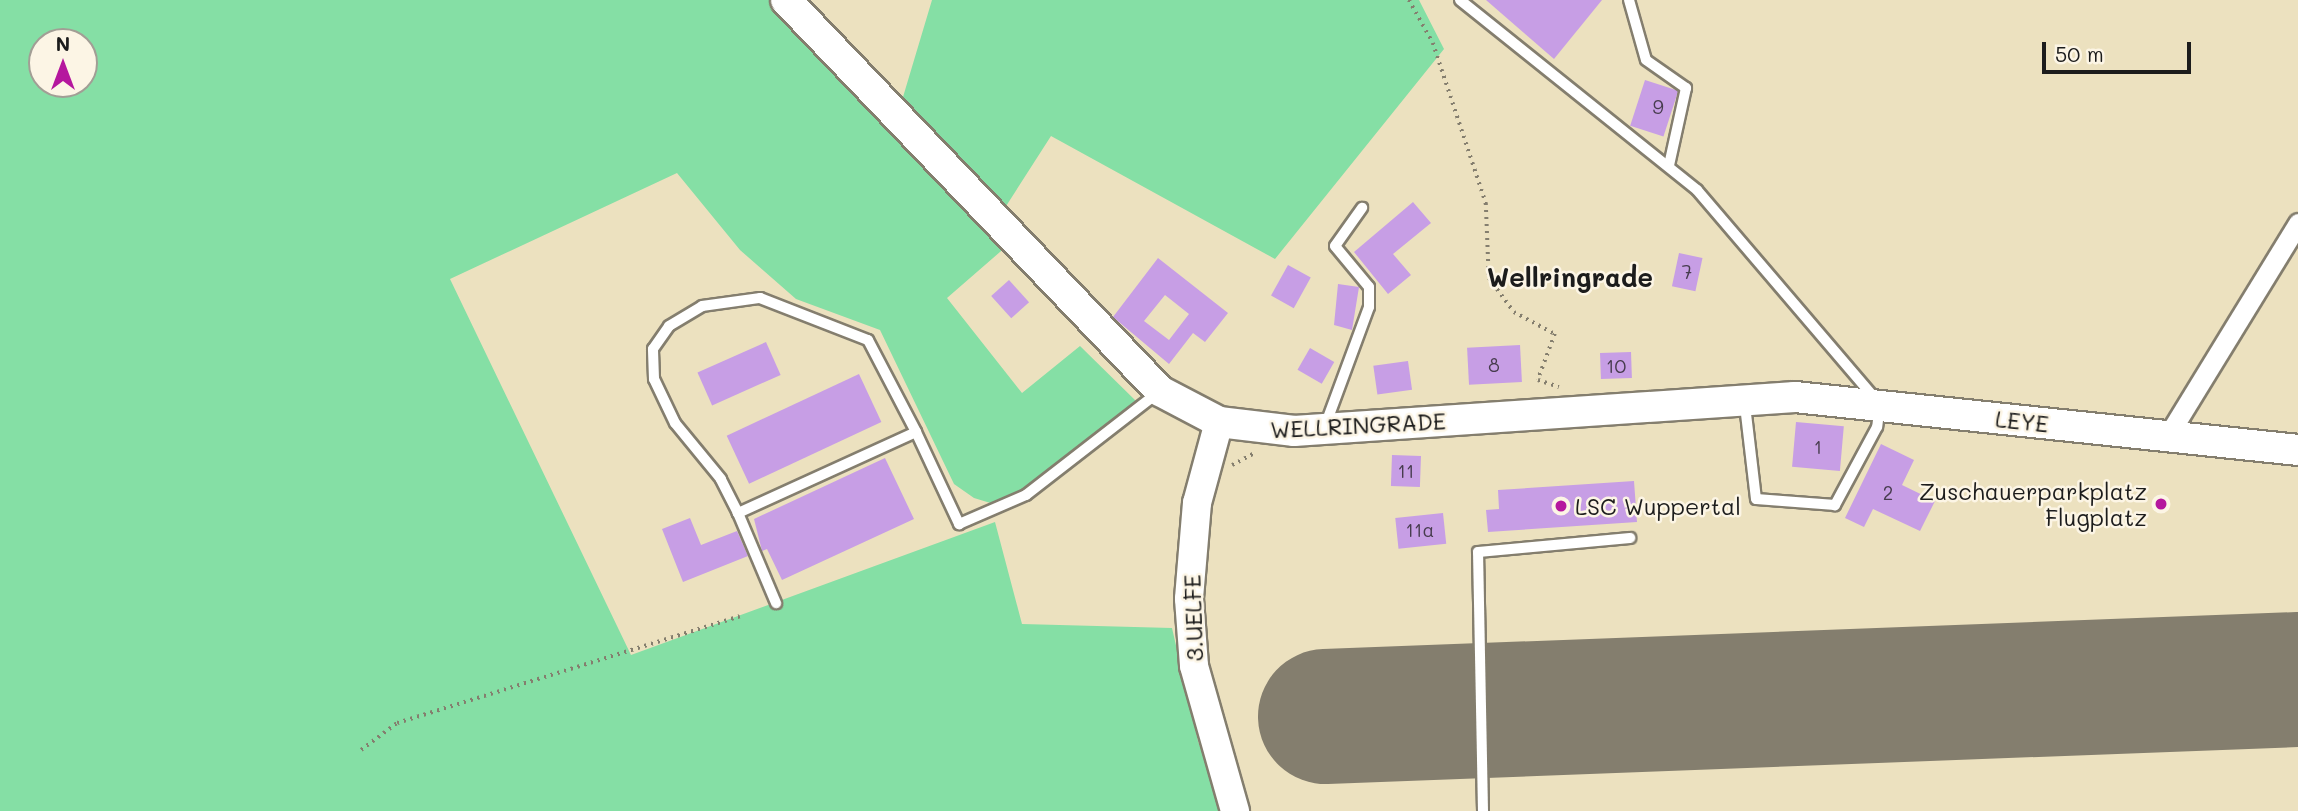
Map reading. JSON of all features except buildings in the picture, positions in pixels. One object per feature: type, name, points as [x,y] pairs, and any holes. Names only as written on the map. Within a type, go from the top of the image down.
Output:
[{"type":"main road","name":"WELLRINGRADE","points":[[786,0],[1004,232],[1160,391],[1219,422],[1268,431],[1325,430],[1745,398]]},
{"type":"main road","name":"LEYE","points":[[1745,398],[1880,404],[2298,450]]},
{"type":"street","points":[[2167,437],[2298,223]]},
{"type":"street","name":"3.UELFE","points":[[1219,422],[1198,503],[1188,599],[1194,666],[1235,811]]},
{"type":"lane","points":[[1460,0],[1669,165],[1756,252],[1880,404],[1877,427],[1843,497],[1828,508],[1756,499],[1745,398]]},
{"type":"lane","points":[[1629,0],[1646,60],[1686,88],[1669,165]]},
{"type":"lane","points":[[1325,430],[1369,307],[1369,287],[1335,246],[1362,208]]},
{"type":"lane","points":[[776,603],[721,479],[675,423],[654,379],[653,349],[669,326],[702,306],[760,298],[867,340],[916,432],[959,524],[1026,495],[1160,391]]},
{"type":"lane","points":[[738,513],[916,432]]},
{"type":"lane","points":[[1483,811],[1478,552],[1630,538]]},
{"type":"path","points":[[1409,0],[1433,43],[1486,203],[1489,278],[1514,312],[1555,334],[1538,380],[1577,394],[1588,408]]},
{"type":"path","points":[[361,750],[397,723],[740,616]]},
{"type":"green space","points":[[0,0],[781,0],[1008,245],[947,298],[1022,393],[1080,346],[1137,402],[1023,492],[997,505],[974,498],[954,484],[880,330],[796,299],[740,250],[677,173],[450,279],[631,655],[995,522],[1022,624],[1172,628],[1198,741],[1223,811],[0,811]]},
{"type":"green space","points":[[932,0],[1419,0],[1444,49],[1275,259],[1051,136],[1001,214],[900,107]]},
{"type":"runway","points":[[1325,716],[2298,679]]},
{"type":"place","name":"Zuschauerparkplatz Flugplatz","points":[[2161,504]]},
{"type":"place","name":"LSC Wuppertal","points":[[1561,506]]},
{"type":"district","name":"Wellringrade","points":[[1570,278]]}]
